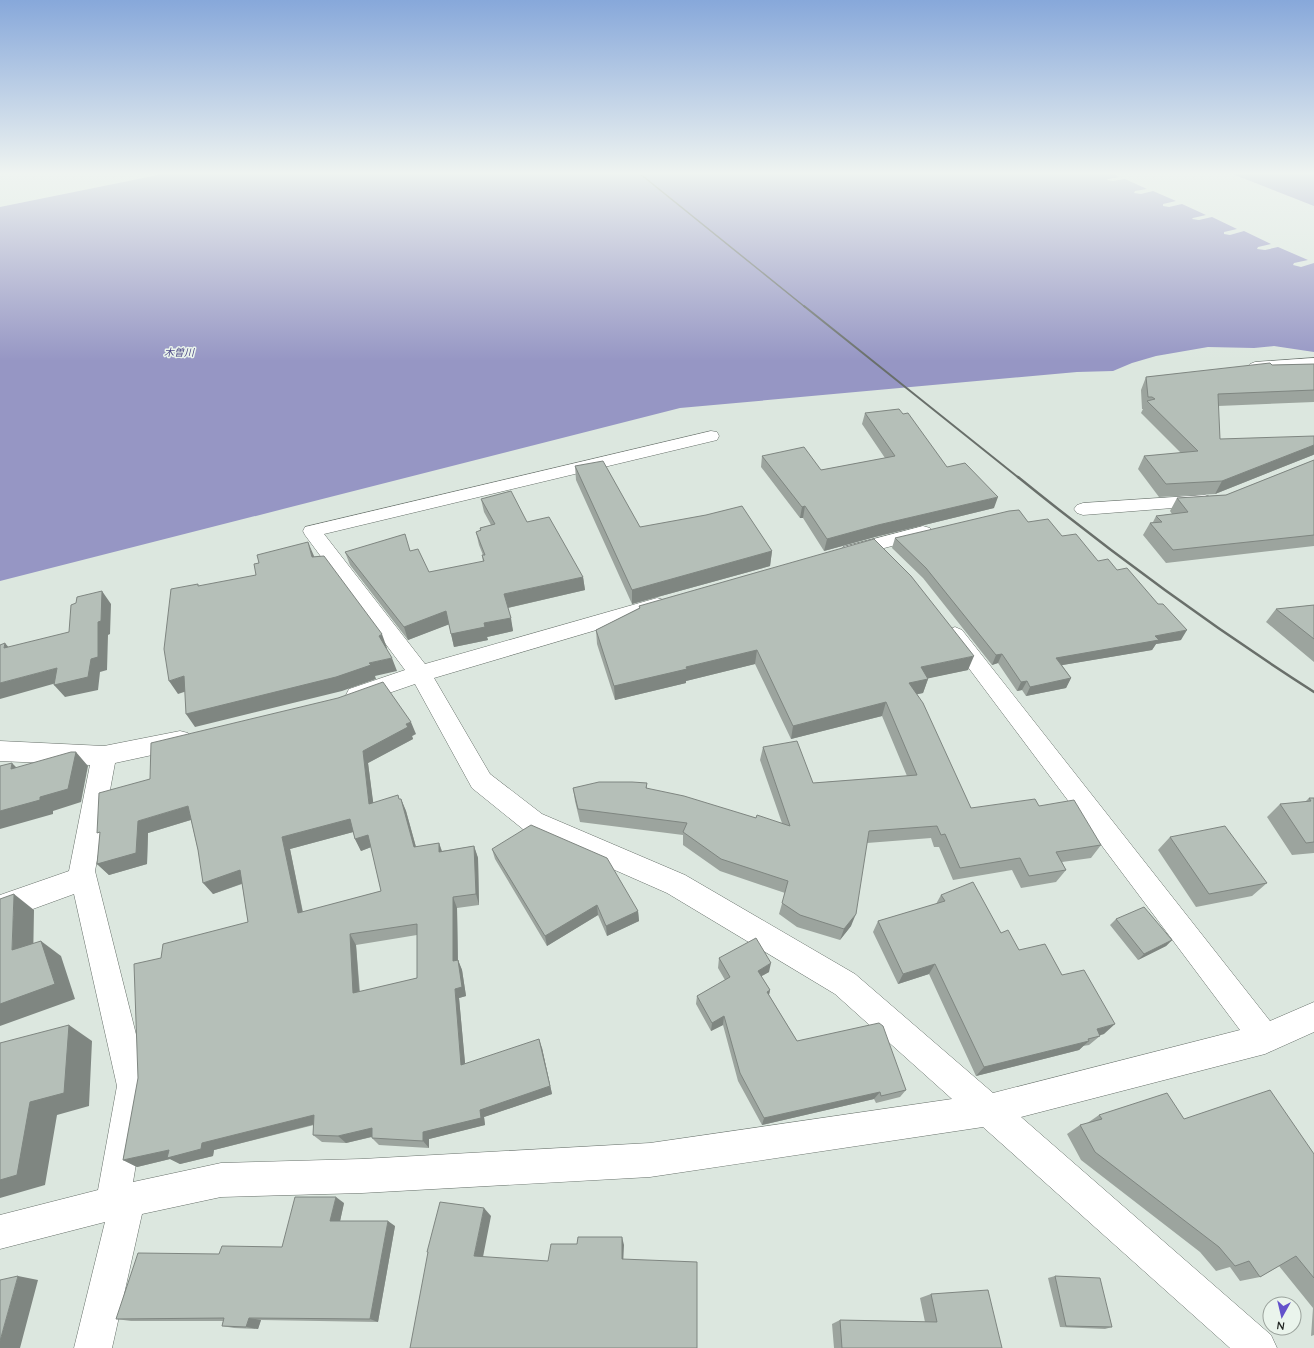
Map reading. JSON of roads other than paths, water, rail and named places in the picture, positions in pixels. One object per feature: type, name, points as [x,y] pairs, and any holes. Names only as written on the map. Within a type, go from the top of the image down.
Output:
[{"type":"street","points":[[1242,369],[1314,362]]},
{"type":"street","points":[[712,436],[312,531],[420,674],[481,780],[533,822],[676,884],[845,984],[1258,1348]]},
{"type":"street","points":[[1083,509],[1218,500]]},
{"type":"street","points":[[837,555],[943,527]]},
{"type":"street","points":[[875,544],[895,564]]},
{"type":"street","points":[[336,702],[420,674],[677,600]]},
{"type":"street","points":[[941,617],[1265,1038]]},
{"type":"street","points":[[0,751],[104,756],[206,735]]},
{"type":"street","points":[[93,1348],[120,1201],[132,1086],[82,871],[104,756]]},
{"type":"street","points":[[0,908],[83,878]]},
{"type":"street","points":[[0,1232],[120,1201],[221,1180],[362,1176],[650,1160],[988,1110],[1265,1038],[1314,1017]]},
{"type":"water","name":"木曽川","points":[[0,236],[1254,236],[1271,244],[1258,247],[1257,249],[1265,250],[1278,247],[1308,260],[1294,263],[1293,265],[1301,267],[1314,263],[1314,352],[1274,346],[1254,348],[1208,347],[1156,356],[1132,363],[1113,371],[1077,372],[680,408],[0,581]]},
{"type":"railway","points":[[717,236],[805,307]]},
{"type":"railway","points":[[804,306],[1019,478]]},
{"type":"railway","points":[[1018,477],[1163,589],[1314,692]]}]
